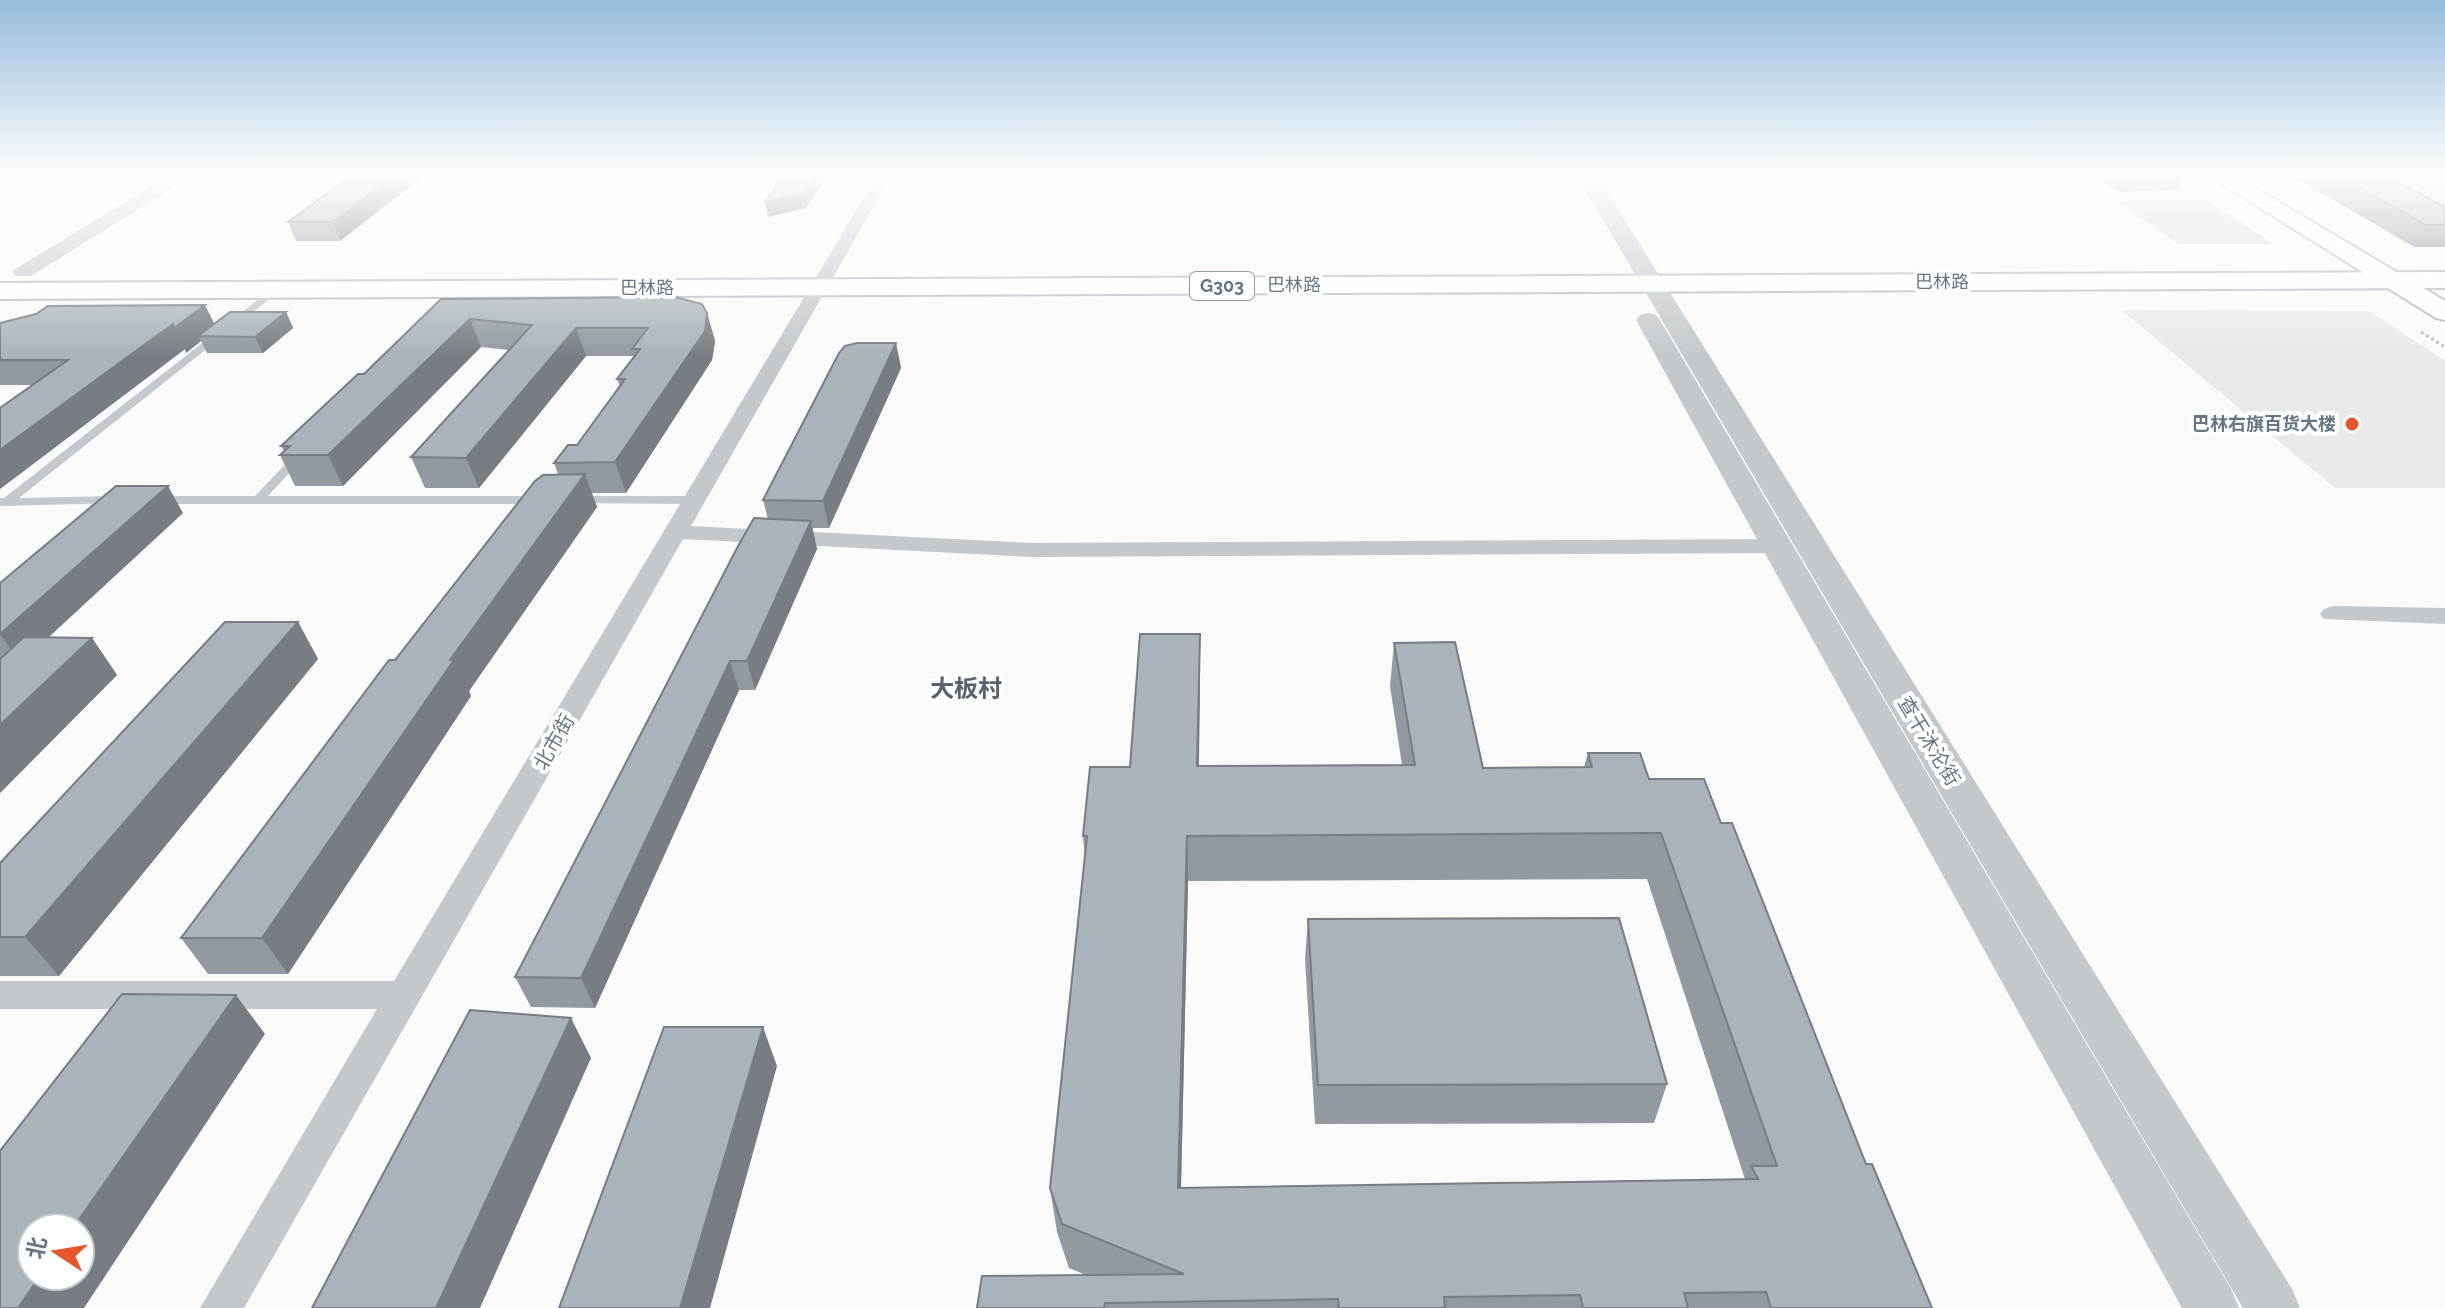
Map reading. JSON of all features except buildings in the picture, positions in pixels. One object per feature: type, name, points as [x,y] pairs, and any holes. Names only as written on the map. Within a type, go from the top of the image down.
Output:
[{"type":"main road","points":[[2332,235],[2445,295]]},
{"type":"main road","points":[[2341,235],[2403,273],[2445,312]]},
{"type":"main road","name":"巴林路","points":[[5,277],[2403,273],[2445,262]]},
{"type":"main road","name":"巴林路","points":[[5,277],[450,295],[827,278]]},
{"type":"street","points":[[5,277],[65,235]]},
{"type":"street","points":[[5,277],[78,235]]},
{"type":"street","name":"北市街","points":[[221,1308],[851,235]]},
{"type":"street","name":"查干沐沦街","points":[[1607,235],[1634,274],[2273,1308]]},
{"type":"street","name":"查干沐沦街","points":[[1615,235],[1777,546],[2212,1308]]},
{"type":"street","points":[[677,532],[830,539],[889,547],[1034,550],[1777,546]]},
{"type":"street","points":[[2333,614],[2445,616]]},
{"type":"street","points":[[0,995],[406,995]]},
{"type":"lane","points":[[0,513],[8,501],[276,290]]},
{"type":"lane","points":[[258,500],[310,444]]},
{"type":"lane","points":[[8,501],[122,500]]},
{"type":"lane","points":[[137,500],[696,500]]},
{"type":"shaded area","points":[[2165,235],[2260,235],[2274,244],[2178,244]]},
{"type":"shaded area","name":"巴林右旗百货大楼","points":[[2121,310],[2369,311],[2445,361],[2445,488],[2335,488]]},
{"type":"place","name":"巴林右旗百货大楼","points":[[2352,424]]},
{"type":"district","name":"大板村","points":[[966,689]]}]
